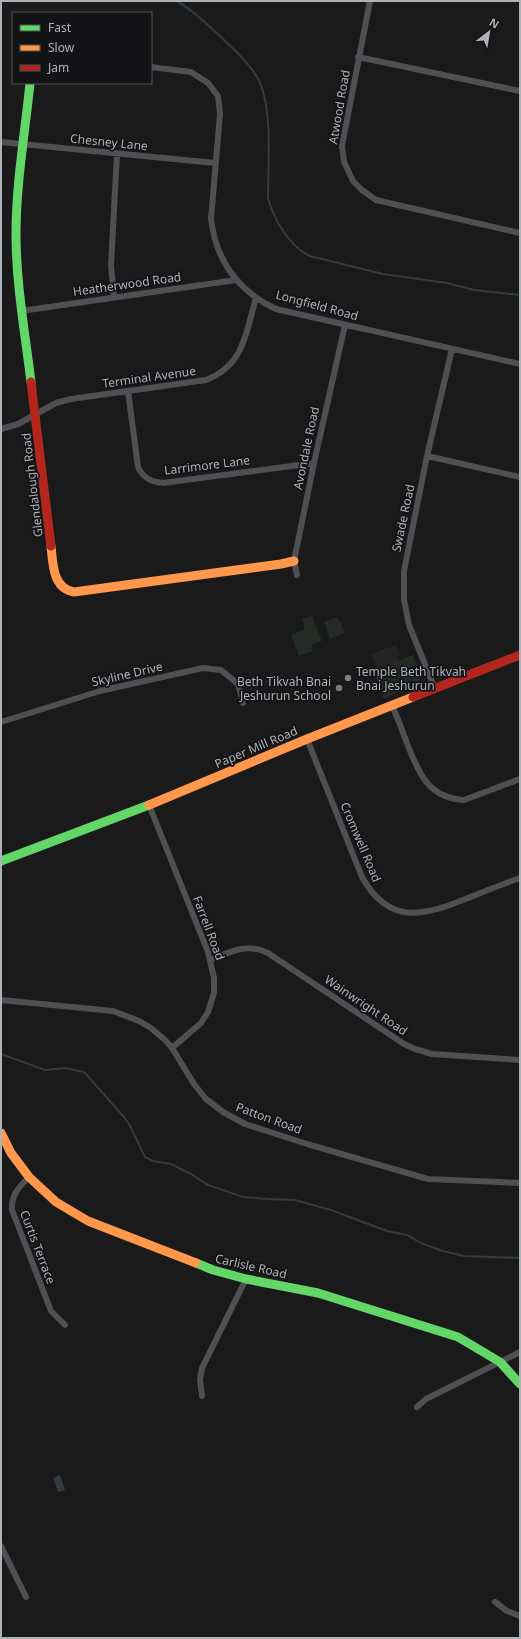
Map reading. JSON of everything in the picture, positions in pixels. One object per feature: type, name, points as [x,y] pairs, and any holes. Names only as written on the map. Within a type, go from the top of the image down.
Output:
[{"type":"street","name":"Atwood Road","points":[[370,1],[342,146],[344,162],[349,174],[357,186],[369,196],[384,202],[520,233]]},
{"type":"street","points":[[358,57],[520,91]]},
{"type":"street","name":"Longfield Road","points":[[152,67],[191,72],[203,79],[215,91],[220,108],[211,218],[213,233],[221,254],[236,280],[256,298],[276,309],[520,364]]},
{"type":"street","points":[[24,144],[30,84]]},
{"type":"street","name":"Chesney Lane","points":[[1,142],[215,163]]},
{"type":"street","name":"Glendalough Road","points":[[24,144],[18,196],[16,233],[17,271],[55,577],[59,584],[68,591],[74,592],[294,561]]},
{"type":"street","points":[[114,296],[111,266],[117,154]]},
{"type":"street","name":"Heatherwood Road","points":[[21,311],[114,296],[236,280]]},
{"type":"street","name":"Terminal Avenue","points":[[1,429],[18,424],[56,403],[71,399],[206,380],[224,371],[240,352],[256,298]]},
{"type":"street","name":"Avondale Road","points":[[297,575],[294,561],[345,325]]},
{"type":"street","name":"Swade Road","points":[[435,689],[409,625],[404,600],[403,582],[427,456],[452,349]]},
{"type":"street","name":"Larrimore Lane","points":[[128,391],[138,467],[140,472],[148,480],[163,483],[314,463]]},
{"type":"street","points":[[427,456],[520,477]]},
{"type":"street","name":"Paper Mill Road","points":[[1,861],[149,805],[307,739],[520,655]]},
{"type":"street","name":"Skyline Drive","points":[[1,722],[100,691],[203,668],[221,670],[238,684],[243,703]]},
{"type":"street","points":[[392,705],[419,772],[431,787],[442,795],[464,800],[520,779]]},
{"type":"street","name":"Cromwell Road","points":[[307,739],[362,877],[371,893],[384,903],[406,913],[430,912],[520,878]]},
{"type":"street","name":"Farrell Road","points":[[149,805],[210,960],[214,974],[214,988],[210,1009],[201,1023],[172,1048]]},
{"type":"street","name":"Wainwright Road","points":[[210,960],[243,948],[261,949],[415,1050],[432,1054],[520,1060]]},
{"type":"street","name":"Patton Road","points":[[1,1000],[113,1012],[139,1021],[151,1028],[172,1048],[191,1081],[206,1098],[223,1112],[245,1124],[307,1144],[428,1178],[520,1183]]},
{"type":"street","name":"Carlisle Road","points":[[1,1133],[11,1153],[29,1177],[56,1202],[88,1221],[213,1270],[246,1279],[318,1293],[443,1332],[472,1344],[500,1362],[520,1384]]},
{"type":"street","name":"Curtis Terrace","points":[[29,1177],[19,1187],[14,1196],[12,1206],[13,1215],[52,1311],[65,1325]]},
{"type":"street","points":[[202,1396],[200,1379],[204,1364],[246,1279]]},
{"type":"street","points":[[417,1407],[426,1399],[520,1352]]},
{"type":"street","points":[[1,1546],[26,1597]]},
{"type":"street","points":[[495,1602],[507,1611],[520,1616]]},
{"type":"shaded area","points":[[312,616],[322,641],[311,645],[313,651],[299,656],[291,635],[305,629],[302,619]]},
{"type":"shaded area","points":[[338,617],[345,633],[330,639],[324,622]]},
{"type":"shaded area","points":[[396,645],[401,655],[397,656],[399,661],[378,669],[371,654]]},
{"type":"shaded area","points":[[413,655],[421,677],[419,684],[384,698],[373,671]]},
{"type":"shaded area","points":[[60,1475],[65,1490],[58,1492],[53,1478]]},
{"type":"waterway","points":[[176,1],[205,22],[237,52],[256,75],[263,93],[268,122],[268,198],[274,215],[283,232],[302,252],[310,256],[383,274],[447,283],[474,290],[520,295]]},
{"type":"waterway","points":[[1,1054],[45,1070],[66,1068],[84,1072],[124,1117],[145,1157],[153,1161],[171,1164],[208,1185],[243,1197],[295,1200],[331,1210],[387,1231],[407,1235],[421,1243],[443,1251],[464,1256],[520,1258]]},
{"type":"traffic: fast","points":[[30,84],[19,177],[16,215],[16,252],[19,289],[31,382]]},
{"type":"traffic: fast","points":[[1,861],[149,805]]},
{"type":"traffic: fast","points":[[196,1263],[213,1270],[246,1279],[318,1293],[458,1337],[500,1362],[520,1384]]},
{"type":"traffic: slow","points":[[51,546],[55,574],[61,586],[74,592],[294,561]]},
{"type":"traffic: slow","points":[[149,805],[307,739],[413,697]]},
{"type":"traffic: slow","points":[[1,1133],[11,1153],[29,1177],[56,1202],[88,1221],[196,1263]]},
{"type":"traffic: jam","points":[[31,382],[51,546]]},
{"type":"traffic: jam","points":[[413,697],[520,655]]},
{"type":"place","name":"Temple Beth Tikvah Bnai Jeshurun","points":[[348,678]]},
{"type":"place","name":"Beth Tikvah Bnai Jeshurun School","points":[[339,688]]}]
